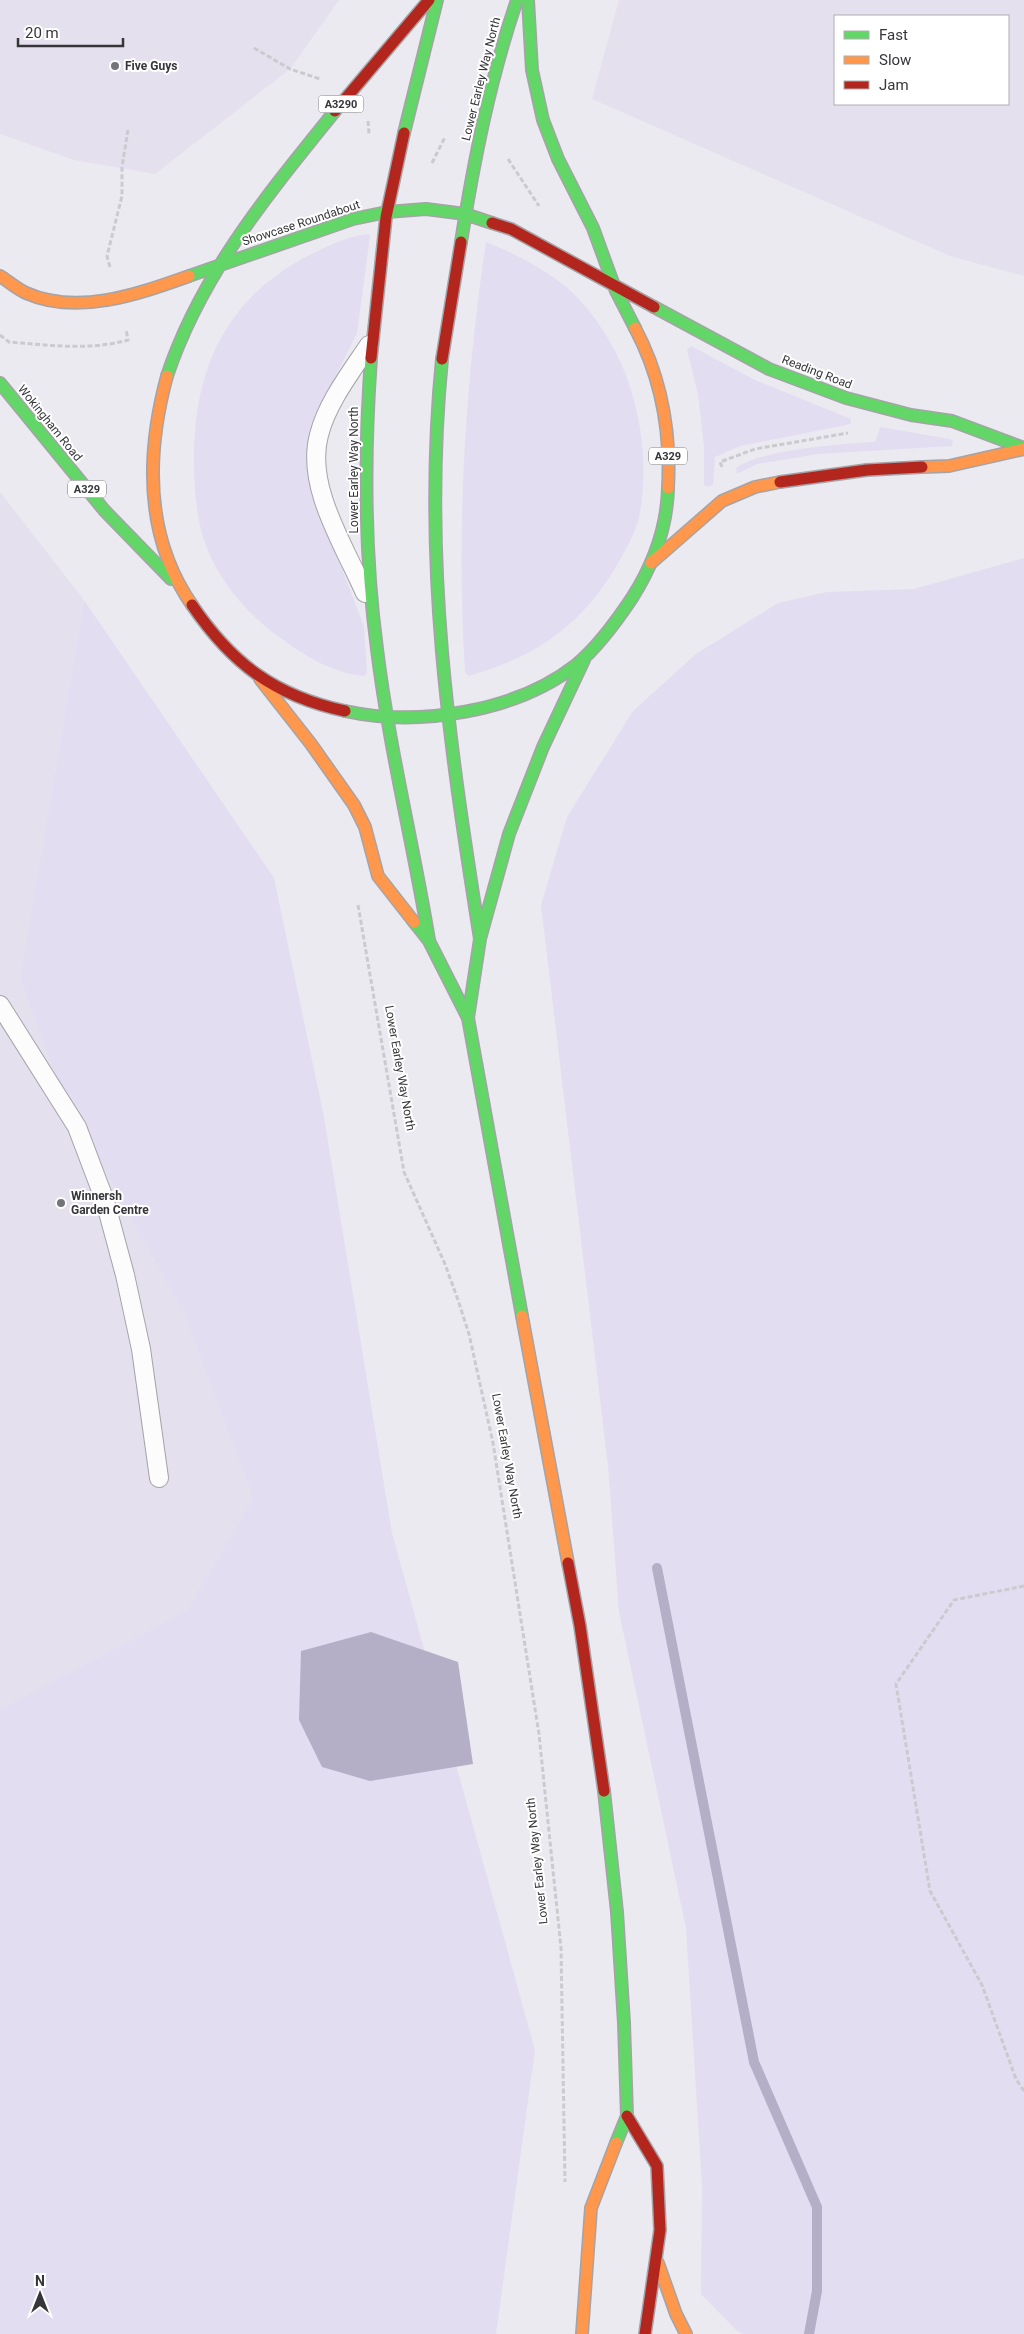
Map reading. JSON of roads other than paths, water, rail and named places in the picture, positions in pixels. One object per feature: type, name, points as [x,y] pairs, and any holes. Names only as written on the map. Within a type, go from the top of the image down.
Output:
[{"type":"main road","name":"A3290","points":[[217,266],[289,166],[429,0]]},
{"type":"main road","name":"Lower Earley Way North","points":[[429,941],[419,872],[388,718],[372,607],[367,521],[367,426],[372,340],[387,212],[437,0]]},
{"type":"main road","name":"Lower Earley Way North","points":[[480,939],[447,716],[441,660],[434,541],[436,441],[444,340],[465,214],[496,67],[517,0]]},
{"type":"main road","points":[[528,0],[532,75],[538,103],[550,142],[563,172],[593,227],[614,286]]},
{"type":"main road","name":"Showcase Roundabout","points":[[217,266],[353,219],[387,212],[426,209],[465,214],[511,228],[614,286]]},
{"type":"main road","points":[[0,276],[24,291],[44,299],[66,302],[93,302],[147,291],[217,266]]},
{"type":"main road","name":"A329","points":[[217,266],[184,328],[156,417],[152,459],[157,526],[181,589],[196,613],[219,642],[260,678],[314,704],[345,712],[388,718],[447,716],[530,693],[557,679],[584,660],[611,629],[635,594],[651,563],[666,516],[668,475],[665,425],[658,390],[645,350],[614,286]]},
{"type":"main road","name":"Reading Road","points":[[614,286],[740,354],[800,382],[867,404],[911,415],[952,421],[1024,449]]},
{"type":"main road","name":"Wokingham Road","points":[[0,384],[104,510],[181,589]]},
{"type":"main road","name":"Reading Road","points":[[651,563],[722,501],[755,487],[797,478],[868,470],[949,466],[1024,449]]},
{"type":"main road","name":"Lower Earley Way North","points":[[468,1018],[480,939],[518,807],[543,747],[584,660]]},
{"type":"main road","name":"Lower Earley Way North","points":[[260,678],[311,744],[354,805],[365,827],[378,876],[429,941],[468,1018],[510,1259],[580,1626],[604,1787],[617,1922],[624,2023],[627,2116],[591,2208],[582,2334]]},
{"type":"main road","name":"Lower Earley Way North","points":[[627,2116],[657,2166],[660,2230],[645,2334]]},
{"type":"main road","points":[[657,2260],[676,2314],[686,2334]]},
{"type":"lane","points":[[372,340],[324,420],[318,435],[316,461],[319,489],[372,607]]},
{"type":"lane","points":[[0,1005],[77,1127],[105,1202],[125,1275],[141,1349],[159,1478]]},
{"type":"waterway","points":[[657,1568],[754,2062],[817,2207],[817,2291],[809,2334]]},
{"type":"place","name":"Five Guys","points":[[115,66]]},
{"type":"place","name":"Winnersh Garden Centre","points":[[61,1203]]}]
